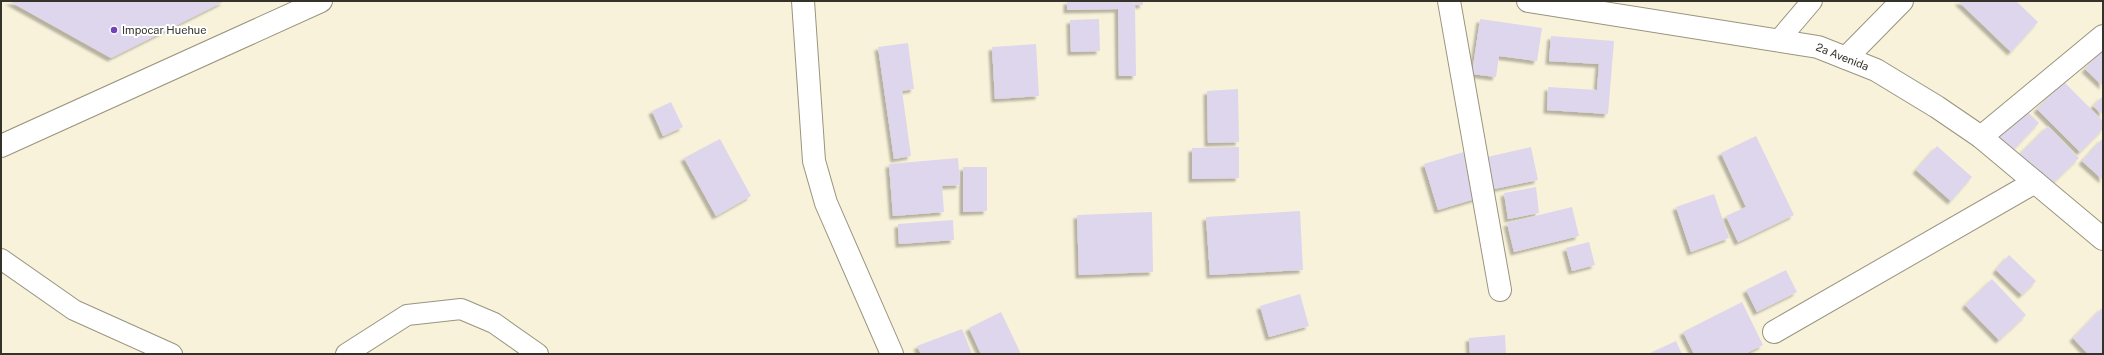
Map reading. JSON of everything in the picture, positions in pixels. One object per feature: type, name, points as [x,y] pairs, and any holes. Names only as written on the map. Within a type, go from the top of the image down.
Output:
[{"type":"street","points":[[1,146],[320,1]]},
{"type":"street","points":[[803,1],[814,161],[826,203],[892,354]]},
{"type":"street","points":[[1449,1],[1500,290]]},
{"type":"street","name":"2a Avenida","points":[[1528,1],[1818,47],[1876,70],[1937,107],[1981,137],[2103,239]]},
{"type":"street","points":[[1846,58],[1902,1]]},
{"type":"street","points":[[1981,137],[2103,36]]},
{"type":"street","points":[[1774,332],[2035,182]]},
{"type":"lane","points":[[1778,41],[1812,1]]},
{"type":"lane","points":[[1,259],[74,310],[172,354]]},
{"type":"lane","points":[[346,354],[407,315],[461,309],[494,323],[538,354]]},
{"type":"building","name":"Impocar Huehue","points":[[9,1],[225,1],[111,58]]},
{"type":"building","points":[[1067,1],[1143,1],[1143,5],[1135,5],[1136,76],[1119,76],[1118,9],[1067,10]]},
{"type":"building","points":[[1958,1],[2016,1],[2038,22],[2011,52]]},
{"type":"building","points":[[1099,19],[1100,51],[1071,52],[1070,20]]},
{"type":"building","points":[[1480,19],[1542,28],[1537,61],[1499,56],[1496,77],[1472,74]]},
{"type":"building","points":[[1551,36],[1614,41],[1608,114],[1547,110],[1548,87],[1597,90],[1599,64],[1549,61]]},
{"type":"building","points":[[908,43],[914,89],[902,91],[911,156],[894,159],[878,47]]},
{"type":"building","points":[[1036,44],[1039,96],[995,99],[992,47]]},
{"type":"building","points":[[2103,50],[2103,86],[2085,69]]},
{"type":"building","points":[[2064,82],[2103,121],[2103,129],[2080,152],[2037,109]]},
{"type":"building","points":[[1238,89],[1239,142],[1208,143],[1207,91]]},
{"type":"building","points":[[2103,96],[2103,115],[2093,106]]},
{"type":"building","points":[[671,102],[683,127],[663,136],[652,111]]},
{"type":"building","points":[[2026,110],[2039,123],[2012,151],[1999,138]]},
{"type":"building","points":[[2048,126],[2079,158],[2051,185],[2020,154]]},
{"type":"building","points":[[1756,136],[1794,215],[1738,242],[1726,216],[1746,207],[1721,153]]},
{"type":"building","points":[[2103,138],[2103,180],[2082,161]]},
{"type":"building","points":[[720,139],[751,196],[716,216],[684,158]]},
{"type":"building","points":[[1937,146],[1972,177],[1951,201],[1916,170]]},
{"type":"building","points":[[1239,147],[1239,178],[1192,179],[1192,148]]},
{"type":"building","points":[[1531,147],[1538,180],[1494,189],[1487,157]]},
{"type":"building","points":[[1464,152],[1478,198],[1438,210],[1424,164]]},
{"type":"building","points":[[958,158],[960,185],[942,186],[944,212],[893,216],[889,164]]},
{"type":"building","points":[[963,167],[987,167],[987,211],[963,212]]},
{"type":"building","points":[[1536,187],[1539,213],[1508,219],[1504,193]]},
{"type":"building","points":[[1714,194],[1729,238],[1691,252],[1676,207]]},
{"type":"building","points":[[1572,207],[1579,236],[1514,252],[1507,223]]},
{"type":"building","points":[[1300,211],[1303,270],[1210,275],[1206,217]]},
{"type":"building","points":[[1152,212],[1153,272],[1079,275],[1077,215]]},
{"type":"building","points":[[953,220],[954,240],[899,244],[898,224]]},
{"type":"building","points":[[1589,242],[1595,265],[1572,271],[1566,248]]},
{"type":"building","points":[[2009,255],[2036,281],[2022,295],[1996,270]]},
{"type":"building","points":[[1786,270],[1797,292],[1757,312],[1746,290]]},
{"type":"building","points":[[1992,279],[2026,315],[1999,340],[1965,305]]},
{"type":"building","points":[[1300,294],[1309,326],[1269,337],[1260,306]]},
{"type":"building","points":[[1742,302],[1763,345],[1745,354],[1694,354],[1683,332]]},
{"type":"building","points":[[2103,307],[2103,354],[2088,354],[2073,338]]},
{"type":"building","points":[[1001,312],[1021,354],[981,354],[969,328]]},
{"type":"building","points":[[962,329],[972,354],[921,354],[917,346]]},
{"type":"building","points":[[1505,335],[1506,354],[1470,354],[1469,338]]},
{"type":"building","points":[[1676,341],[1682,354],[1648,354]]},
{"type":"place","name":"Impocar Huehue","points":[[114,30]]}]
